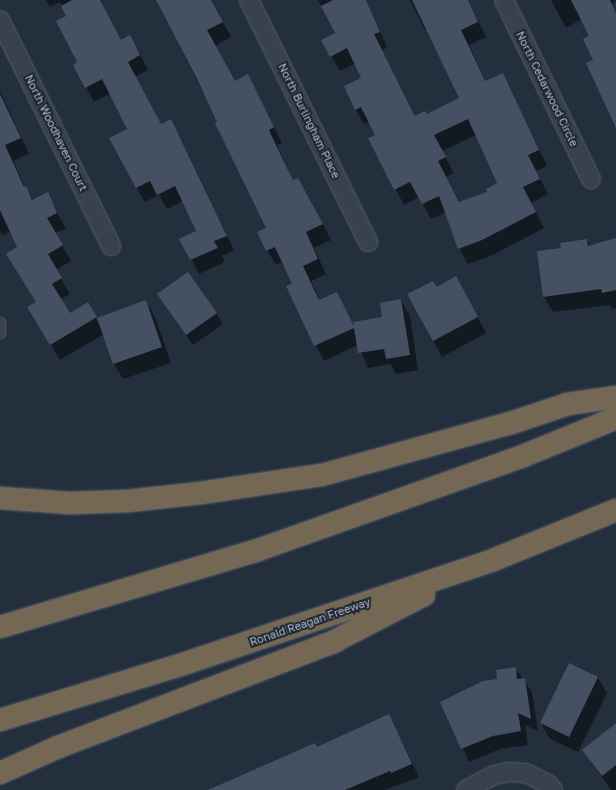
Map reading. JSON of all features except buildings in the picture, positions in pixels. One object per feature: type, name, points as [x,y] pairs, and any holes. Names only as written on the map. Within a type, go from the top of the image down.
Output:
[{"type":"highway","points":[[0,498],[70,503],[128,501],[201,493],[322,475],[511,423],[568,404],[616,396]]},
{"type":"highway","points":[[0,627],[258,550],[523,456],[616,418]]},
{"type":"highway","name":"Ronald Reagan Freeway","points":[[0,720],[186,663],[493,560],[616,510]]},
{"type":"highway","points":[[0,773],[58,747],[335,641],[493,560]]},
{"type":"street","name":"North Burlingham Place","points":[[250,0],[368,242]]},
{"type":"street","name":"North Cedarwood Circle","points":[[504,0],[591,179]]},
{"type":"street","name":"North Woodhaven Court","points":[[0,20],[112,246]]},
{"type":"street","points":[[466,790],[494,775],[510,772],[526,773],[548,784],[553,790]]},
{"type":"lane","points":[[0,322],[0,333]]}]
